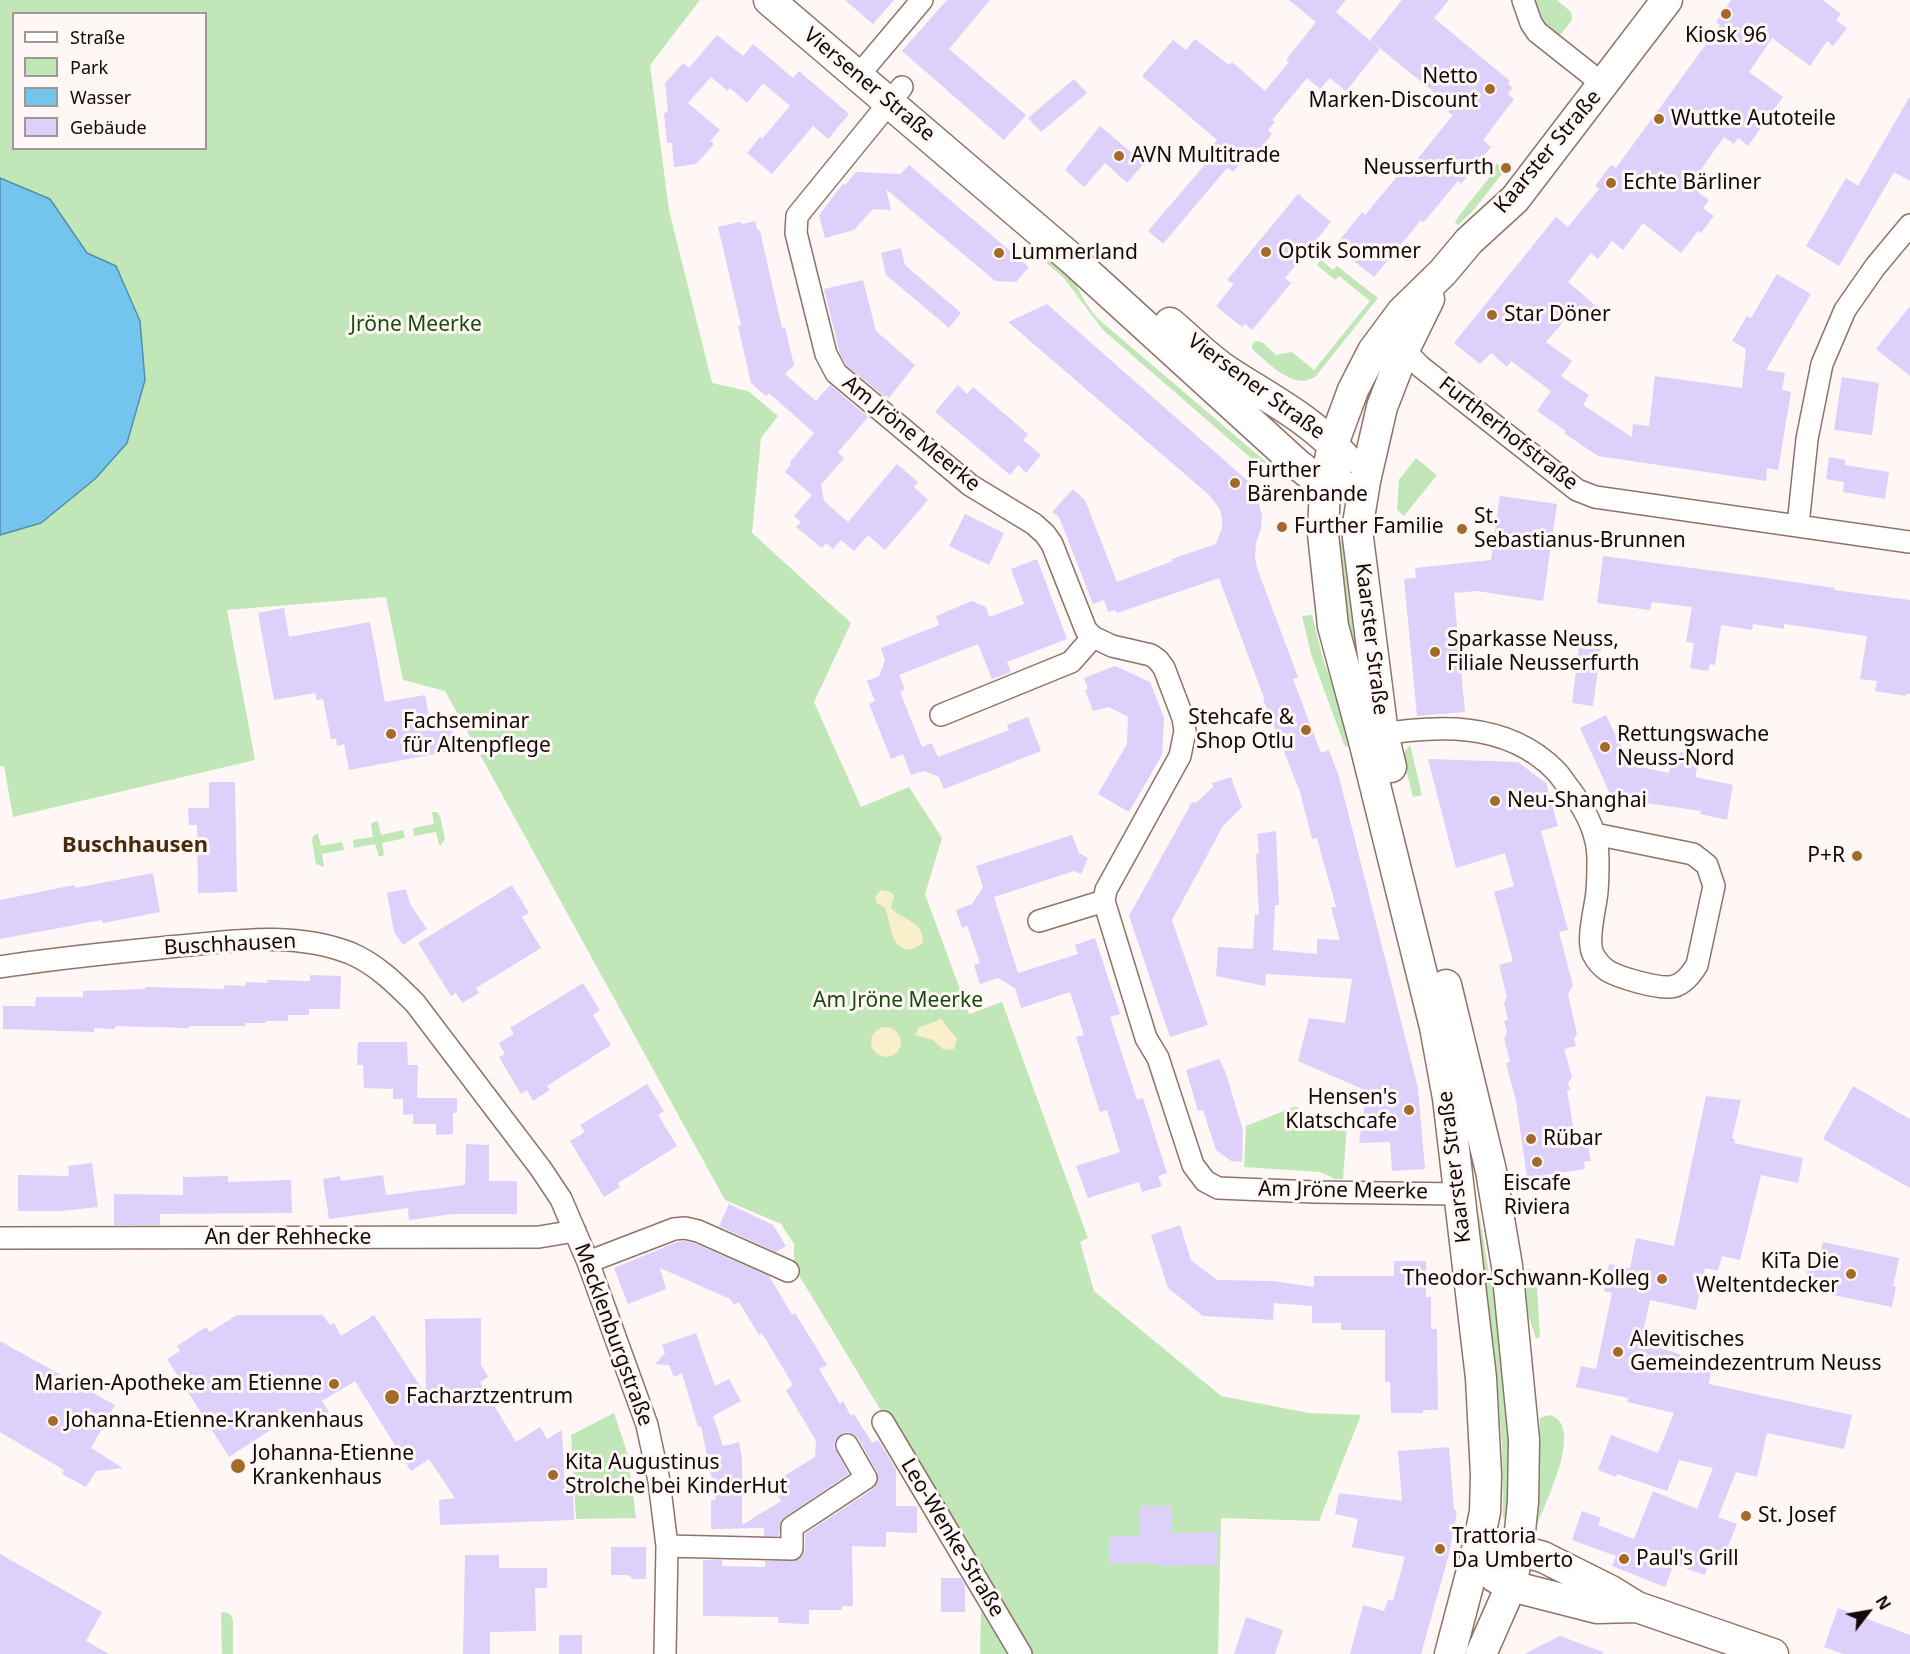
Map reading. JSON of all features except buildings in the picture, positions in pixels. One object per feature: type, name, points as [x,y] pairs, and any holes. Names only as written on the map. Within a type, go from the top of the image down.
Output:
[{"type":"main road","name":"Viersener Straße","points":[[768,0],[864,68],[896,95],[1072,259],[1297,464],[1325,486]]},
{"type":"main road","name":"Viersener Straße","points":[[800,0],[864,68]]},
{"type":"main road","name":"Kaarster Straße","points":[[1481,1654],[1511,1586],[1518,1550],[1523,1502],[1524,1440],[1510,1292],[1491,1172],[1476,1106],[1373,736],[1333,626],[1323,534],[1325,486],[1333,444],[1353,390],[1373,351],[1402,312],[1443,272],[1468,241],[1515,199],[1667,0]]},
{"type":"main road","name":"Viersener Straße","points":[[896,95],[1002,173],[1224,369],[1307,422],[1333,444],[1365,481]]},
{"type":"main road","name":"Kaarster Straße","points":[[1443,272],[1404,350],[1382,407],[1365,481],[1357,531],[1373,736],[1448,1098],[1481,1378],[1486,1475],[1485,1512],[1450,1654]]},
{"type":"main road","points":[[1325,486],[1365,481]]},
{"type":"main road","points":[[1458,1194],[1473,1196],[1482,1206],[1510,1292]]},
{"type":"main road","points":[[1637,1607],[1598,1608],[1511,1586],[1489,1574],[1475,1560],[1498,1550],[1518,1550],[1543,1557],[1637,1607],[1773,1654]]},
{"type":"street","points":[[864,68],[922,0]]},
{"type":"street","name":"Kaarster Straße","points":[[1523,0],[1530,23],[1537,32],[1604,85]]},
{"type":"street","name":"Am Jröne Meerke","points":[[896,95],[797,216],[796,233],[826,354],[836,373],[970,485],[1034,524],[1045,534],[1052,544],[1086,630],[1093,637]]},
{"type":"street","points":[[1798,525],[1807,439],[1822,364],[1845,310],[1875,267],[1910,225]]},
{"type":"street","points":[[1402,312],[1398,333],[1404,350]]},
{"type":"street","name":"Furtherhofstraße","points":[[1404,350],[1421,367],[1577,490],[1595,497],[1910,542]]},
{"type":"street","points":[[941,715],[1071,662],[1093,637],[1112,646],[1150,654],[1164,668],[1183,718],[1185,731],[1180,756],[1106,890],[1104,901],[1039,921]]},
{"type":"street","name":"Kaarster Straße","points":[[1373,736],[1424,730],[1460,729],[1504,737],[1531,750],[1556,771],[1578,801],[1595,834],[1598,857],[1597,890],[1590,944],[1593,954],[1608,970],[1622,976],[1671,987],[1683,982],[1697,965],[1714,885],[1707,865],[1693,854],[1595,834]]},
{"type":"street","name":"Am Jröne Meerke","points":[[1104,901],[1146,1038],[1158,1058],[1193,1165],[1205,1181],[1218,1188],[1458,1194]]},
{"type":"street","name":"Buschhausen","points":[[0,967],[64,957],[267,939],[317,943],[350,954],[373,965],[395,982],[415,1003],[541,1169],[561,1199],[575,1231]]},
{"type":"street","points":[[588,1262],[674,1229],[685,1228],[698,1231],[788,1271]]},
{"type":"street","name":"An der Rehhecke","points":[[0,1238],[539,1237],[575,1231]]},
{"type":"street","name":"Mecklenburgstraße","points":[[575,1231],[647,1425],[659,1481],[667,1546],[665,1654]]},
{"type":"street","name":"Leo-Wenke-Straße","points":[[883,1422],[1020,1654]]},
{"type":"street","name":"Leo-Wenke-Straße","points":[[667,1546],[792,1549],[792,1527],[866,1478],[847,1445]]},
{"type":"green space","name":"Jröne Meerke","points":[[0,0],[700,0],[650,65],[669,210],[712,383],[748,391],[778,416],[761,438],[752,533],[851,623],[814,702],[861,807],[909,787],[942,838],[925,894],[969,1014],[1002,1002],[1088,1238],[1080,1242],[1094,1291],[1221,1396],[1309,1413],[1361,1415],[1319,1521],[1221,1518],[1218,1654],[980,1654],[982,1578],[794,1267],[794,1244],[781,1224],[725,1200],[445,691],[403,680],[386,597],[227,610],[255,760],[13,817],[4,766],[0,766]]},
{"type":"green space","points":[[1534,0],[1557,0],[1571,12],[1572,20],[1558,38],[1542,22]]},
{"type":"green space","points":[[1497,163],[1505,170],[1473,211],[1458,225],[1455,223],[1458,217],[1488,179]]},
{"type":"green space","points":[[1045,243],[1070,273],[1096,317],[1280,474],[1277,477],[1267,472],[1103,330],[1063,277],[1047,264]]},
{"type":"green space","points":[[1321,260],[1333,270],[1337,266],[1378,298],[1316,376],[1308,380],[1299,380],[1282,374],[1252,349],[1252,345],[1256,341],[1262,342],[1276,355],[1292,352],[1314,370],[1370,301],[1339,276],[1335,280],[1317,265]]},
{"type":"green space","points":[[1416,458],[1437,475],[1404,516],[1397,510],[1399,480]]},
{"type":"green space","points":[[1344,541],[1356,653],[1353,655],[1333,542]]},
{"type":"green space","points":[[1312,615],[1323,659],[1353,744],[1345,747],[1311,654],[1302,616]]},
{"type":"green space","points":[[1410,745],[1422,795],[1413,797],[1403,757]]},
{"type":"green space","points":[[432,812],[437,812],[440,816],[445,839],[441,845],[439,845],[436,832],[414,836],[413,828],[434,824]]},
{"type":"green space","points":[[376,821],[381,835],[403,830],[405,838],[382,843],[384,855],[379,857],[375,844],[354,848],[353,840],[373,837],[371,824]]},
{"type":"green space","points":[[318,833],[321,846],[342,842],[344,850],[322,854],[324,867],[316,864],[312,841],[313,836]]},
{"type":"green space","points":[[1296,1106],[1306,1116],[1347,1126],[1343,1179],[1335,1179],[1320,1172],[1244,1167],[1246,1126]]},
{"type":"green space","points":[[1475,1217],[1480,1218],[1490,1280],[1501,1316],[1512,1375],[1512,1518],[1503,1518],[1502,1447],[1496,1367]]},
{"type":"green space","points":[[1531,1269],[1537,1288],[1540,1337],[1536,1339],[1520,1290],[1520,1277],[1525,1270]]},
{"type":"green space","points":[[614,1413],[628,1455],[636,1518],[576,1519],[571,1435]]},
{"type":"green space","points":[[1549,1415],[1559,1421],[1564,1433],[1564,1448],[1554,1483],[1537,1525],[1534,1510],[1540,1418]]},
{"type":"green space","points":[[221,1613],[230,1614],[233,1620],[233,1654],[222,1654]]},
{"type":"sand","points":[[881,890],[891,892],[894,896],[891,908],[921,931],[923,942],[917,947],[905,949],[895,941],[886,910],[876,902],[875,897]]},
{"type":"sand","points":[[941,1019],[957,1039],[954,1049],[944,1050],[933,1040],[915,1035],[918,1028]]},
{"type":"sand","points":[[886,1027],[892,1028],[900,1036],[900,1048],[892,1056],[886,1057],[880,1056],[872,1048],[871,1042],[872,1036],[880,1028]]},
{"type":"water","points":[[0,178],[50,199],[87,253],[116,266],[140,321],[145,380],[127,443],[95,479],[41,523],[0,535]]},
{"type":"place","name":"Kiosk 96","points":[[1726,14]]},
{"type":"place","name":"Netto Marken-Discount","points":[[1490,89]]},
{"type":"place","name":"Wuttke Autoteile","points":[[1659,119]]},
{"type":"place","name":"AVN Multitrade","points":[[1119,156]]},
{"type":"place","name":"Neusserfurth","points":[[1506,168]]},
{"type":"place","name":"Echte Bärliner","points":[[1611,183]]},
{"type":"place","name":"Optik Sommer","points":[[1266,252]]},
{"type":"place","name":"Lummerland","points":[[999,253]]},
{"type":"place","name":"Star Döner","points":[[1492,315]]},
{"type":"place","name":"Further Bärenbande","points":[[1235,483]]},
{"type":"place","name":"Further Familie","points":[[1282,527]]},
{"type":"place","name":"St. Sebastianus-Brunnen","points":[[1462,529]]},
{"type":"place","name":"Sparkasse Neuss, Filiale Neusserfurth","points":[[1435,652]]},
{"type":"place","name":"Stehcafe & Shop Otlu","points":[[1306,730]]},
{"type":"place","name":"Fachseminar für Altenpflege","points":[[391,734]]},
{"type":"place","name":"Rettungswache Neuss-Nord","points":[[1605,747]]},
{"type":"place","name":"Neu-Shanghai","points":[[1495,801]]},
{"type":"place","name":"P+R","points":[[1857,856]]},
{"type":"place","name":"Hensen's Klatschcafe","points":[[1409,1110]]},
{"type":"place","name":"Rübar","points":[[1531,1139]]},
{"type":"place","name":"Eiscafe Riviera","points":[[1537,1162]]},
{"type":"place","name":"KiTa Die Weltentdecker","points":[[1851,1274]]},
{"type":"place","name":"Theodor-Schwann-Kolleg","points":[[1662,1279]]},
{"type":"place","name":"Alevitisches Gemeindezentrum Neuss","points":[[1618,1352]]},
{"type":"place","name":"Marien-Apotheke am Etienne","points":[[334,1384]]},
{"type":"place","name":"Facharztzentrum","points":[[392,1397]]},
{"type":"place","name":"Johanna-Etienne-Krankenhaus","points":[[53,1421]]},
{"type":"place","name":"Johanna-Etienne Krankenhaus","points":[[238,1466]]},
{"type":"place","name":"Kita Augustinus Strolche bei KinderHut","points":[[553,1475]]},
{"type":"place","name":"St. Josef","points":[[1746,1516]]},
{"type":"place","name":"Trattoria Da Umberto","points":[[1440,1549]]},
{"type":"place","name":"Paul's Grill","points":[[1624,1559]]},
{"type":"district","name":"Buschhausen","points":[[135,846]]}]
